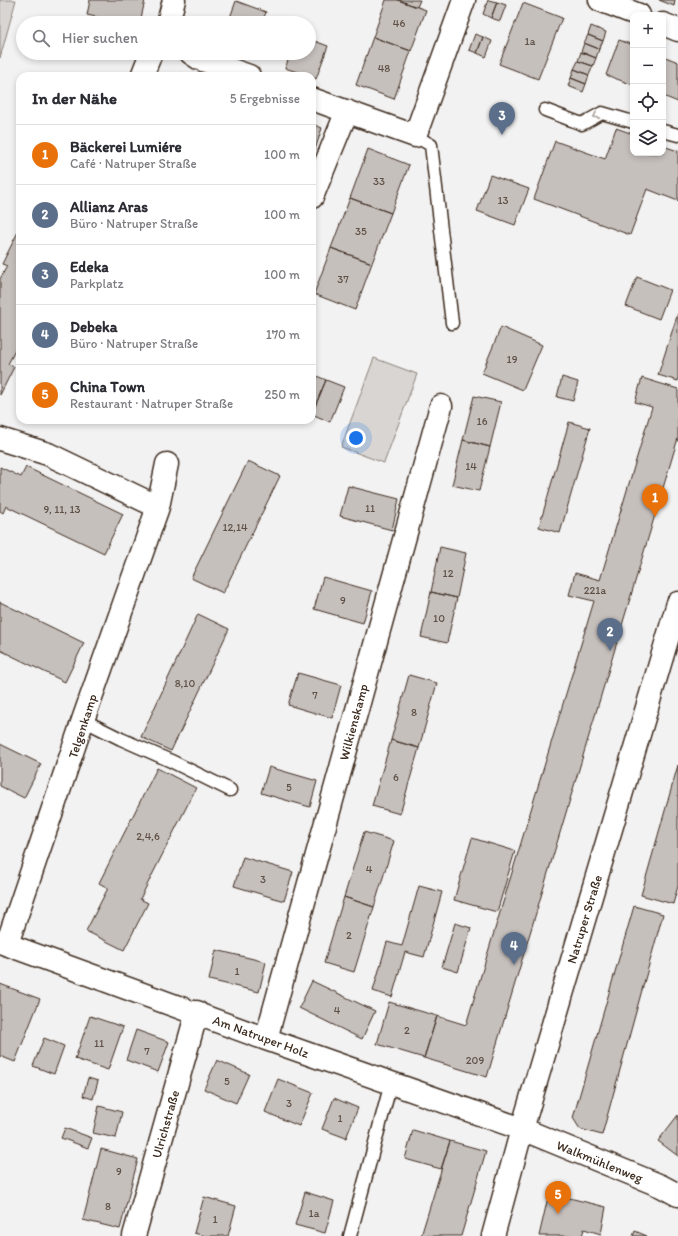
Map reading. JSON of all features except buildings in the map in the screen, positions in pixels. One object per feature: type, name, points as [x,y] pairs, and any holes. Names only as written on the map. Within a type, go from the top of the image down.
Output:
[{"type":"street","points":[[170,16],[174,0]]},
{"type":"street","points":[[316,100],[415,136],[464,0]]},
{"type":"street","points":[[613,2],[634,12]]},
{"type":"street","points":[[666,25],[678,30]]},
{"type":"street","points":[[144,72],[148,60]]},
{"type":"street","points":[[205,60],[238,72]]},
{"type":"street","points":[[316,187],[347,111]]},
{"type":"street","name":"Wilkienskamp","points":[[266,1039],[441,406]]},
{"type":"street","points":[[0,439],[48,454],[158,507]]},
{"type":"street","name":"Telgenkamp","points":[[4,943],[71,759],[83,720],[158,507],[167,464]]},
{"type":"street","name":"Natruper Straße","points":[[493,1236],[522,1128],[678,603]]},
{"type":"street","name":"Am Natruper Holz","points":[[4,943],[197,1012],[266,1039],[522,1128]]},
{"type":"street","name":"Ulrichstraße","points":[[134,1236],[197,1012]]},
{"type":"street","name":"Walkmühlenweg","points":[[522,1128],[661,1186],[678,1195]]},
{"type":"lane","points":[[545,110],[582,124],[602,113],[630,121]]},
{"type":"lane","points":[[666,131],[678,135]]},
{"type":"lane","points":[[415,136],[431,145],[452,323]]},
{"type":"lane","points":[[83,720],[230,790]]},
{"type":"lane","points":[[350,1236],[391,1083]]},
{"type":"shaded area","points":[[0,0],[16,0],[0,58]]},
{"type":"shaded area","points":[[374,358],[417,374],[384,463],[341,447]]},
{"type":"place","name":"Edeka","points":[[502,135]]},
{"type":"place","name":"Bäckerei Lumiére","points":[[655,517]]},
{"type":"place","name":"Allianz Aras","points":[[610,651]]},
{"type":"place","name":"Debeka","points":[[514,965]]},
{"type":"place","name":"China Town","points":[[558,1214]]}]
